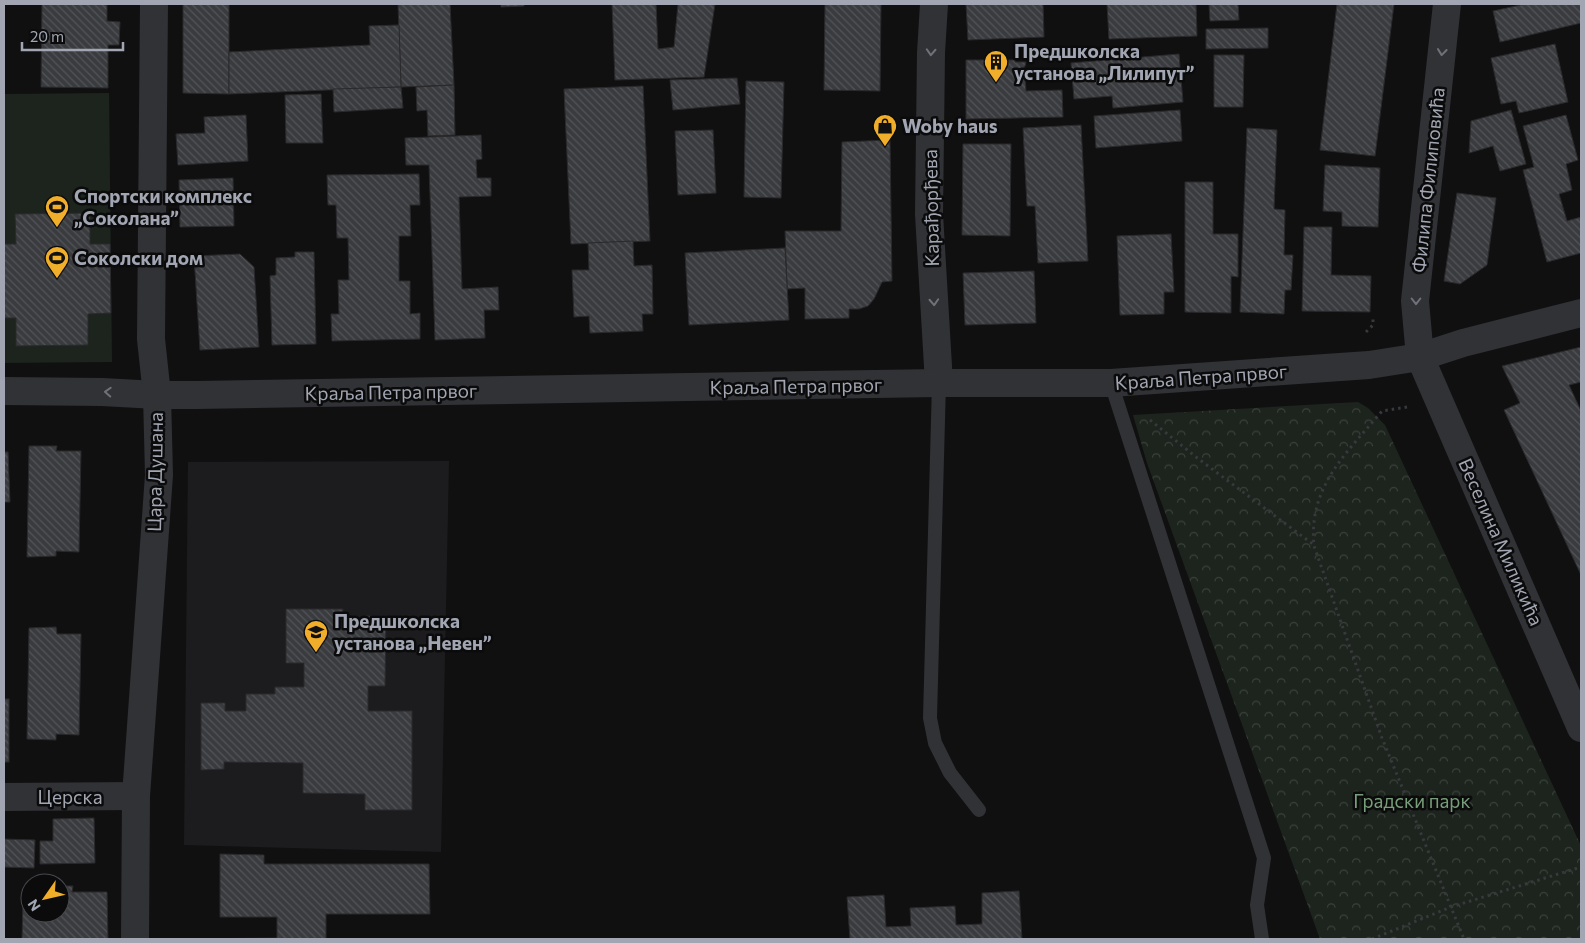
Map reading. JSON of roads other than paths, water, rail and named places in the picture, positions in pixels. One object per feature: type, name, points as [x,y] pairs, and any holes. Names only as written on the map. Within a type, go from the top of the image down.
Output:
[{"type":"street","name":"Цара Душана","points":[[135,939],[136,796],[159,476],[157,396],[150,339],[154,4]]},
{"type":"street","name":"Карађорђева","points":[[934,4],[931,53],[929,214],[939,383]]},
{"type":"street","name":"Филипа Филиповића","points":[[1420,356],[1415,301],[1447,4]]},
{"type":"street","name":"Краља Петра првог","points":[[4,391],[102,392],[157,396],[939,383],[1111,383],[1368,366],[1420,356],[1581,313]]},
{"type":"street","name":"Веселина Миликића","points":[[1420,356],[1581,728]]},
{"type":"street","name":"Церска","points":[[4,797],[136,796]]},
{"type":"lane","points":[[939,383],[930,718],[934,743],[950,773],[979,810]]},
{"type":"lane","points":[[1111,383],[1264,858],[1257,905],[1262,939]]},
{"type":"place","name":"Предшколска установа „Лилипут”","points":[[996,83]]},
{"type":"place","name":"Woby haus","points":[[885,147]]},
{"type":"place","name":"Спортски комплекс „Соколана”","points":[[57,228]]},
{"type":"place","name":"Соколски дом","points":[[57,279]]},
{"type":"place","name":"Предшколска установа „Невен”","points":[[316,653]]},
{"type":"park label","name":"Градски парк","points":[[1412,801]]}]
